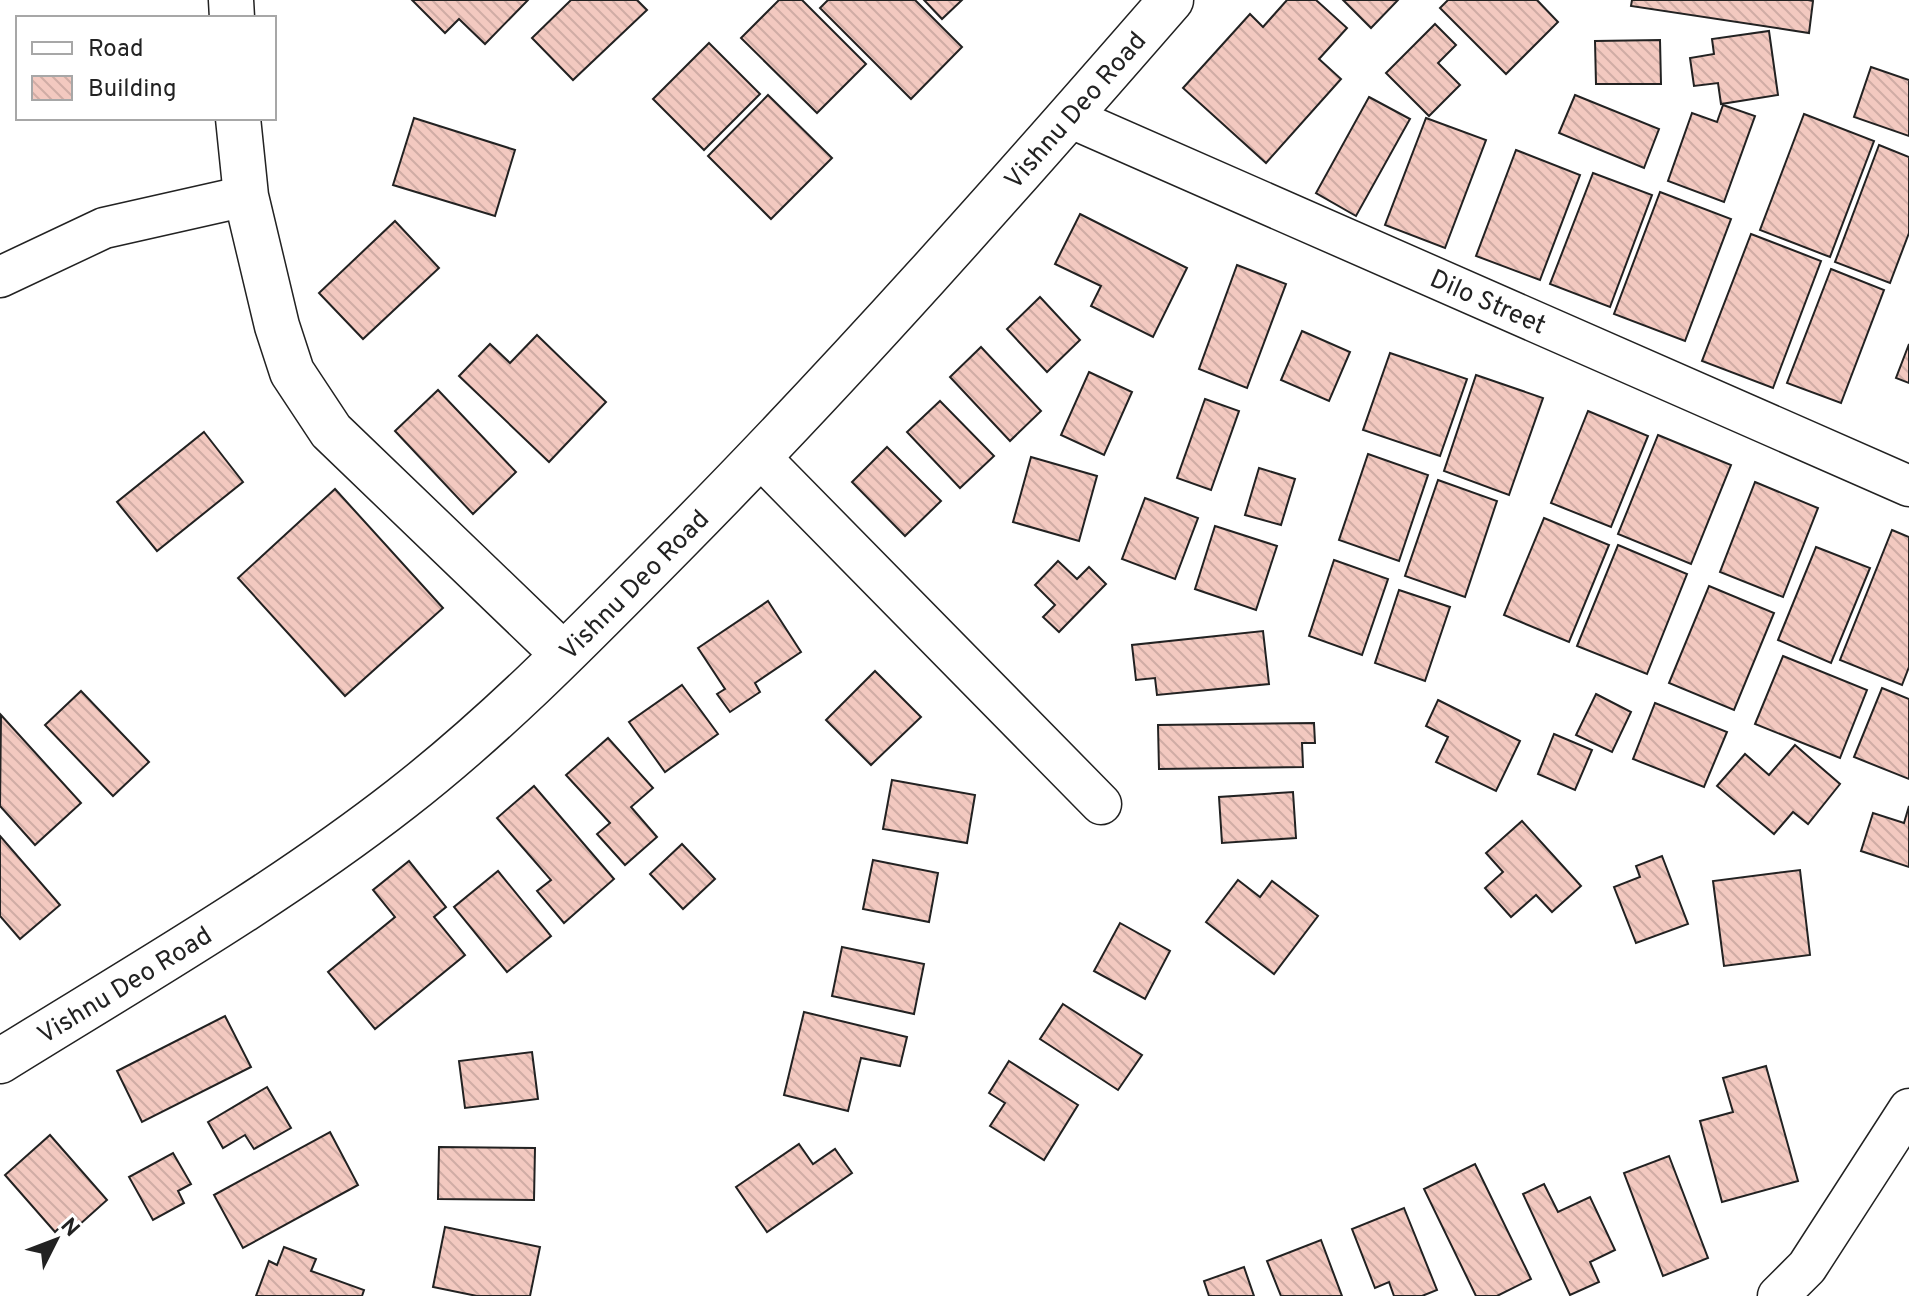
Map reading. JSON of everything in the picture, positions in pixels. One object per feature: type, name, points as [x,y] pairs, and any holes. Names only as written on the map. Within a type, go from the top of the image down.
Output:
[{"type":"street","name":"Vishnu Deo Road","points":[[0,1061],[181,947],[400,800],[456,754],[563,654],[760,457],[1171,0]]},
{"type":"street","name":"Dilo Street","points":[[1069,117],[1909,486]]},
{"type":"street","points":[[238,120],[246,196],[277,326],[292,372],[331,431],[563,654]]},
{"type":"street","points":[[0,277],[104,228],[246,196]]},
{"type":"street","points":[[760,457],[1101,804]]},
{"type":"street","points":[[1778,1296],[1807,1267],[1909,1109]]},
{"type":"building","points":[[412,0],[528,0],[485,44],[459,19],[445,33]]},
{"type":"building","points":[[571,0],[637,0],[647,10],[573,80],[532,38]]},
{"type":"building","points":[[779,0],[802,0],[866,64],[817,113],[741,38]]},
{"type":"building","points":[[828,0],[915,0],[962,47],[911,99],[820,8]]},
{"type":"building","points":[[924,0],[962,0],[942,19]]},
{"type":"building","points":[[1287,0],[1316,0],[1347,28],[1319,59],[1341,79],[1266,163],[1183,88],[1250,14],[1263,27]]},
{"type":"building","points":[[1343,0],[1398,0],[1371,28]]},
{"type":"building","points":[[1448,0],[1537,0],[1558,22],[1506,74],[1440,8]]},
{"type":"building","points":[[1632,0],[1813,1],[1809,33],[1631,6]]},
{"type":"building","points":[[1435,24],[1456,45],[1438,63],[1460,85],[1429,116],[1386,73]]},
{"type":"building","points":[[1769,31],[1778,95],[1721,104],[1718,83],[1694,86],[1690,58],[1714,54],[1712,39]]},
{"type":"building","points":[[1660,40],[1661,84],[1596,84],[1595,41]]},
{"type":"building","points":[[709,43],[760,94],[704,150],[653,99]]},
{"type":"building","points":[[1871,67],[1909,80],[1909,136],[1854,117]]},
{"type":"building","points":[[768,95],[832,158],[771,219],[708,156]]},
{"type":"building","points":[[1575,95],[1659,129],[1644,168],[1559,133]]},
{"type":"building","points":[[1369,97],[1410,119],[1356,216],[1316,193]]},
{"type":"building","points":[[1723,105],[1755,116],[1724,202],[1668,181],[1692,113],[1717,122]]},
{"type":"building","points":[[1804,114],[1874,141],[1830,257],[1760,230]]},
{"type":"building","points":[[414,118],[515,150],[495,216],[393,185]]},
{"type":"building","points":[[1426,118],[1486,140],[1445,248],[1385,225]]},
{"type":"building","points":[[1879,145],[1909,157],[1909,233],[1890,283],[1835,262]]},
{"type":"building","points":[[1516,150],[1580,175],[1540,280],[1476,256]]},
{"type":"building","points":[[1593,173],[1652,195],[1610,307],[1550,284]]},
{"type":"building","points":[[1660,192],[1731,219],[1685,341],[1614,314]]},
{"type":"building","points":[[1080,214],[1187,268],[1153,337],[1091,306],[1101,286],[1055,264]]},
{"type":"building","points":[[395,221],[439,268],[363,339],[319,293]]},
{"type":"building","points":[[1751,234],[1821,261],[1773,388],[1702,361]]},
{"type":"building","points":[[1237,265],[1286,284],[1247,388],[1199,369]]},
{"type":"building","points":[[1831,269],[1884,290],[1841,403],[1787,383]]},
{"type":"building","points":[[1040,297],[1080,340],[1047,372],[1007,329]]},
{"type":"building","points":[[1302,331],[1350,352],[1329,401],[1281,380]]},
{"type":"building","points":[[537,335],[606,402],[549,462],[459,376],[490,344],[510,363]]},
{"type":"building","points":[[1909,344],[1909,383],[1896,378]]},
{"type":"building","points":[[981,347],[1041,411],[1010,441],[950,377]]},
{"type":"building","points":[[1390,353],[1467,379],[1440,456],[1363,430]]},
{"type":"building","points":[[1089,372],[1132,392],[1104,455],[1061,435]]},
{"type":"building","points":[[1476,375],[1543,398],[1509,495],[1444,471]]},
{"type":"building","points":[[438,390],[516,472],[473,514],[395,431]]},
{"type":"building","points":[[1205,399],[1239,411],[1211,490],[1177,478]]},
{"type":"building","points":[[940,401],[994,456],[960,488],[907,432]]},
{"type":"building","points":[[1588,411],[1648,436],[1611,527],[1551,503]]},
{"type":"building","points":[[204,432],[243,482],[157,551],[117,502]]},
{"type":"building","points":[[1658,435],[1731,465],[1691,564],[1618,534]]},
{"type":"building","points":[[887,447],[941,501],[905,536],[852,482]]},
{"type":"building","points":[[1368,454],[1428,475],[1399,561],[1339,540]]},
{"type":"building","points":[[1031,457],[1097,476],[1079,541],[1013,522]]},
{"type":"building","points":[[1259,468],[1295,479],[1281,525],[1245,515]]},
{"type":"building","points":[[1438,480],[1497,501],[1465,597],[1405,576]]},
{"type":"building","points":[[1755,482],[1818,508],[1783,597],[1720,572]]},
{"type":"building","points":[[335,489],[443,608],[345,696],[238,578]]},
{"type":"building","points":[[1145,498],[1198,518],[1175,579],[1122,559]]},
{"type":"building","points":[[1544,518],[1609,545],[1569,642],[1504,615]]},
{"type":"building","points":[[1215,526],[1277,546],[1256,610],[1195,589]]},
{"type":"building","points":[[1892,530],[1909,537],[1909,667],[1902,685],[1840,660]]},
{"type":"building","points":[[1618,545],[1687,574],[1647,674],[1577,646]]},
{"type":"building","points":[[1816,547],[1870,568],[1831,663],[1778,640]]},
{"type":"building","points":[[1334,560],[1388,579],[1362,655],[1309,636]]},
{"type":"building","points":[[1058,561],[1077,579],[1089,567],[1106,584],[1059,632],[1043,617],[1055,605],[1035,585]]},
{"type":"building","points":[[1709,586],[1774,613],[1734,710],[1669,683]]},
{"type":"building","points":[[1399,590],[1450,607],[1425,681],[1375,663]]},
{"type":"building","points":[[768,601],[801,652],[755,683],[760,692],[730,712],[717,694],[725,689],[698,648]]},
{"type":"building","points":[[1263,631],[1269,684],[1157,695],[1155,678],[1136,680],[1132,645]]},
{"type":"building","points":[[1783,656],[1867,690],[1840,758],[1755,724]]},
{"type":"building","points":[[875,671],[921,717],[871,765],[826,720]]},
{"type":"building","points":[[682,685],[718,734],[665,772],[629,722]]},
{"type":"building","points":[[1882,688],[1909,699],[1909,779],[1854,757]]},
{"type":"building","points":[[81,691],[149,762],[113,796],[45,725]]},
{"type":"building","points":[[1596,694],[1631,712],[1612,752],[1576,735]]},
{"type":"building","points":[[1438,700],[1520,741],[1496,791],[1436,762],[1448,737],[1426,726]]},
{"type":"building","points":[[1655,703],[1727,732],[1704,787],[1633,759]]},
{"type":"building","points":[[1,715],[81,803],[35,845],[0,806]]},
{"type":"building","points":[[1314,723],[1315,743],[1302,743],[1303,767],[1159,769],[1158,725]]},
{"type":"building","points":[[1554,734],[1592,750],[1575,790],[1538,774]]},
{"type":"building","points":[[608,738],[653,788],[631,807],[657,837],[625,865],[597,834],[610,823],[566,775]]},
{"type":"building","points":[[1795,745],[1840,784],[1808,824],[1793,812],[1774,834],[1717,786],[1745,754],[1769,775]]},
{"type":"building","points":[[892,780],[975,795],[967,843],[883,829]]},
{"type":"building","points":[[534,786],[614,879],[564,923],[537,891],[551,880],[497,818]]},
{"type":"building","points":[[1293,792],[1296,838],[1222,843],[1219,797]]},
{"type":"building","points":[[1909,806],[1909,867],[1861,851],[1873,813],[1904,823]]},
{"type":"building","points":[[1522,821],[1581,886],[1552,912],[1536,895],[1511,917],[1485,888],[1503,872],[1486,853]]},
{"type":"building","points":[[0,836],[60,905],[20,939],[0,916]]},
{"type":"building","points":[[682,844],[715,879],[683,909],[650,874]]},
{"type":"building","points":[[1662,856],[1688,924],[1636,943],[1614,887],[1640,877],[1636,866]]},
{"type":"building","points":[[873,860],[938,873],[929,922],[863,909]]},
{"type":"building","points":[[409,861],[446,907],[434,917],[465,955],[375,1029],[328,972],[395,917],[373,890]]},
{"type":"building","points":[[1800,870],[1810,955],[1724,966],[1713,881]]},
{"type":"building","points":[[498,871],[551,936],[507,972],[454,907]]},
{"type":"building","points":[[1238,880],[1260,897],[1272,881],[1318,916],[1274,974],[1206,922]]},
{"type":"building","points":[[1120,923],[1170,951],[1145,999],[1094,971]]},
{"type":"building","points":[[842,947],[924,964],[914,1014],[832,996]]},
{"type":"building","points":[[1063,1004],[1142,1055],[1118,1090],[1040,1039]]},
{"type":"building","points":[[804,1012],[907,1037],[900,1066],[861,1058],[848,1111],[784,1095]]},
{"type":"building","points":[[225,1016],[251,1067],[142,1122],[117,1071]]},
{"type":"building","points":[[532,1052],[538,1099],[465,1108],[459,1061]]},
{"type":"building","points":[[1009,1061],[1078,1105],[1044,1160],[990,1126],[1005,1103],[989,1093]]},
{"type":"building","points":[[1766,1066],[1798,1181],[1722,1202],[1700,1121],[1733,1112],[1723,1078]]},
{"type":"building","points":[[267,1087],[291,1128],[254,1149],[245,1135],[223,1148],[208,1122]]},
{"type":"building","points":[[330,1132],[358,1185],[243,1248],[214,1195]]},
{"type":"building","points":[[50,1135],[107,1200],[69,1234],[62,1225],[55,1232],[5,1175]]},
{"type":"building","points":[[799,1144],[813,1164],[835,1149],[852,1173],[767,1232],[736,1187]]},
{"type":"building","points":[[439,1147],[535,1148],[534,1200],[438,1199]]},
{"type":"building","points":[[173,1153],[191,1184],[178,1191],[184,1203],[153,1220],[129,1177]]},
{"type":"building","points":[[1669,1156],[1708,1258],[1663,1276],[1624,1173]]},
{"type":"building","points":[[1475,1164],[1531,1279],[1497,1296],[1476,1296],[1424,1189]]},
{"type":"building","points":[[1544,1184],[1558,1212],[1590,1197],[1615,1250],[1590,1262],[1599,1282],[1570,1295],[1523,1194]]},
{"type":"building","points":[[1404,1208],[1437,1290],[1422,1296],[1394,1296],[1389,1282],[1375,1288],[1352,1229]]},
{"type":"building","points":[[445,1227],[540,1247],[530,1296],[477,1296],[433,1287]]},
{"type":"building","points":[[1321,1240],[1342,1296],[1281,1296],[1267,1261]]},
{"type":"building","points":[[284,1247],[316,1259],[311,1271],[364,1290],[362,1296],[256,1296],[269,1261],[277,1265]]},
{"type":"building","points":[[1244,1267],[1254,1296],[1209,1296],[1204,1281]]}]
